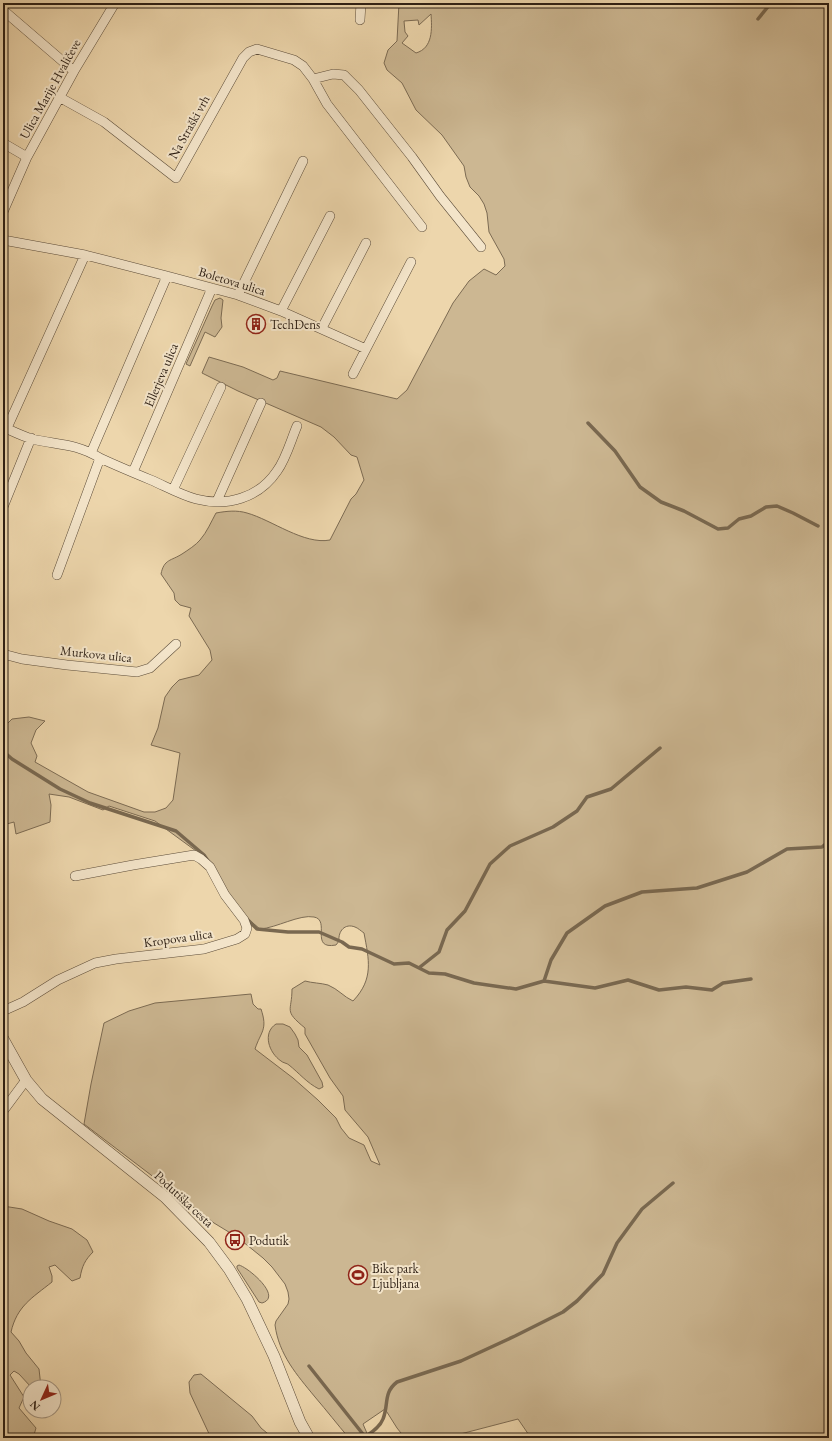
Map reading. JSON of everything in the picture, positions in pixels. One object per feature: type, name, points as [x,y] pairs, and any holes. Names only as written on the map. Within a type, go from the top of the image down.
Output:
[{"type":"street","name":"Ulica Marije Hvaličeve","points":[[3,212],[27,157],[59,97],[115,3]]},
{"type":"street","points":[[360,20],[361,3]]},
{"type":"street","points":[[3,10],[74,71]]},
{"type":"street","name":"Na Straški vrh","points":[[59,97],[104,122],[176,178],[243,58],[250,52],[257,49],[294,60],[303,66],[313,79],[327,104],[422,227]]},
{"type":"street","points":[[313,79],[333,74],[344,75],[360,90],[481,248]]},
{"type":"street","points":[[3,143],[27,157]]},
{"type":"street","points":[[238,295],[304,161]]},
{"type":"street","points":[[281,311],[330,216]]},
{"type":"street","name":"Boletova ulica","points":[[3,240],[85,255],[238,295],[322,328],[366,349]]},
{"type":"street","points":[[322,328],[366,243]]},
{"type":"street","points":[[85,255],[5,428],[31,438],[64,444],[91,453],[196,499],[231,501],[257,492],[267,484],[278,471],[297,426]]},
{"type":"street","points":[[353,374],[411,262]]},
{"type":"street","points":[[91,453],[167,276]]},
{"type":"street","name":"Ellerjeva ulica","points":[[133,472],[212,288]]},
{"type":"street","points":[[173,490],[221,387]]},
{"type":"street","points":[[217,501],[261,403]]},
{"type":"street","points":[[3,508],[31,438]]},
{"type":"street","points":[[57,575],[100,458]]},
{"type":"street","name":"Murkova ulica","points":[[3,654],[66,665],[137,672],[150,668],[176,644]]},
{"type":"street","name":"Kropova ulica","points":[[3,1011],[23,1002],[58,980],[95,964],[116,959],[204,949],[237,939],[245,934],[246,928],[244,920],[225,895],[210,867],[201,858],[194,855],[75,876]]},
{"type":"street","name":"Podutiška cesta","points":[[3,1040],[26,1080],[42,1099],[165,1197],[209,1242],[229,1269],[247,1298],[274,1356],[300,1422],[309,1438]]},
{"type":"street","points":[[3,1111],[26,1080]]},
{"type":"shaded area","points":[[399,3],[829,3],[829,1438],[531,1438],[518,1419],[445,1438],[405,1438],[385,1409],[363,1424],[369,1438],[349,1438],[295,1372],[280,1346],[275,1325],[276,1321],[288,1304],[289,1299],[285,1284],[272,1267],[237,1237],[214,1223],[84,1124],[104,1023],[129,1011],[155,1003],[251,994],[253,1004],[258,1009],[261,1009],[264,1022],[263,1030],[255,1049],[293,1078],[318,1100],[336,1118],[341,1128],[349,1138],[364,1145],[371,1161],[380,1165],[368,1137],[345,1110],[343,1096],[330,1078],[305,1034],[305,1028],[294,1018],[290,1010],[292,989],[305,981],[328,985],[353,1001],[360,993],[367,977],[368,961],[364,933],[355,927],[345,927],[341,931],[339,941],[336,945],[328,945],[324,943],[322,939],[321,923],[319,919],[314,917],[302,917],[260,929],[248,919],[232,900],[207,859],[155,821],[109,806],[103,810],[69,797],[49,794],[51,805],[50,822],[16,834],[14,822],[3,825],[3,733],[6,725],[12,719],[29,717],[45,721],[36,730],[31,743],[37,756],[35,762],[88,792],[144,812],[155,812],[166,808],[173,800],[180,753],[151,745],[158,728],[165,697],[179,680],[199,675],[212,660],[210,650],[189,616],[191,608],[180,605],[175,600],[174,593],[161,574],[162,569],[168,561],[182,554],[198,542],[207,530],[216,513],[220,512],[236,511],[247,513],[257,516],[299,536],[320,541],[330,540],[351,499],[356,494],[364,480],[357,457],[351,455],[334,437],[321,427],[238,391],[202,373],[209,357],[243,367],[273,380],[277,378],[280,371],[397,399],[407,390],[453,303],[469,281],[484,269],[496,275],[505,266],[504,259],[489,232],[487,213],[484,204],[479,196],[470,187],[464,166],[442,135],[416,110],[402,83],[387,70],[384,63],[388,50],[397,41]],"holes":[[[431,14],[430,37],[426,47],[422,51],[416,53],[402,43],[408,36],[405,32],[404,21],[418,20],[419,25]]]},
{"type":"shaded area","points":[[220,298],[223,300],[221,318],[222,327],[215,337],[205,332],[190,366],[186,364],[215,300]]},
{"type":"shaded area","points":[[276,1024],[283,1024],[290,1027],[298,1040],[299,1047],[307,1055],[322,1082],[323,1087],[319,1089],[311,1084],[273,1053],[270,1048],[268,1038],[269,1032]]},
{"type":"shaded area","points":[[3,1206],[22,1209],[72,1229],[87,1240],[93,1252],[84,1264],[80,1278],[72,1281],[55,1265],[49,1267],[52,1282],[26,1303],[17,1315],[11,1332],[39,1369],[40,1379],[24,1379],[14,1371],[10,1375],[22,1394],[22,1401],[19,1408],[22,1412],[22,1419],[28,1419],[36,1428],[33,1438],[3,1438]]},
{"type":"shaded area","points":[[239,1265],[250,1271],[267,1289],[269,1295],[267,1300],[262,1303],[259,1302],[237,1268]]},
{"type":"shaded area","points":[[201,1374],[252,1416],[261,1428],[273,1438],[211,1438],[190,1393],[189,1382],[194,1375]]},
{"type":"waterway","points":[[758,19],[771,3]]},
{"type":"waterway","points":[[588,423],[615,451],[640,487],[661,502],[684,511],[718,529],[728,528],[739,519],[751,516],[766,507],[777,506],[818,526]]},
{"type":"waterway","points":[[420,967],[439,952],[447,930],[465,911],[490,864],[510,846],[553,827],[577,811],[587,797],[611,789],[660,748]]},
{"type":"waterway","points":[[3,751],[12,759],[60,789],[90,803],[176,831],[204,855],[208,861]]},
{"type":"waterway","points":[[544,981],[551,960],[567,933],[605,906],[642,892],[697,888],[747,872],[787,849],[822,847],[829,841]]},
{"type":"waterway","points":[[247,919],[257,929],[288,932],[319,932],[342,942],[349,947],[362,949],[394,964],[409,963],[429,973],[445,974],[474,983],[516,989],[544,981],[595,988],[628,980],[659,990],[686,987],[712,990],[723,983],[751,979]]},
{"type":"waterway","points":[[365,1437],[376,1429],[382,1422],[388,1395],[390,1390],[397,1382],[461,1361],[563,1312],[577,1301],[603,1274],[617,1243],[642,1209],[673,1183]]},
{"type":"waterway","points":[[309,1366],[366,1438]]},
{"type":"place","name":"TechDens","points":[[256,324]]},
{"type":"place","name":"Podutik","points":[[235,1240]]},
{"type":"place","name":"Bike park Ljubljana","points":[[358,1275]]}]
